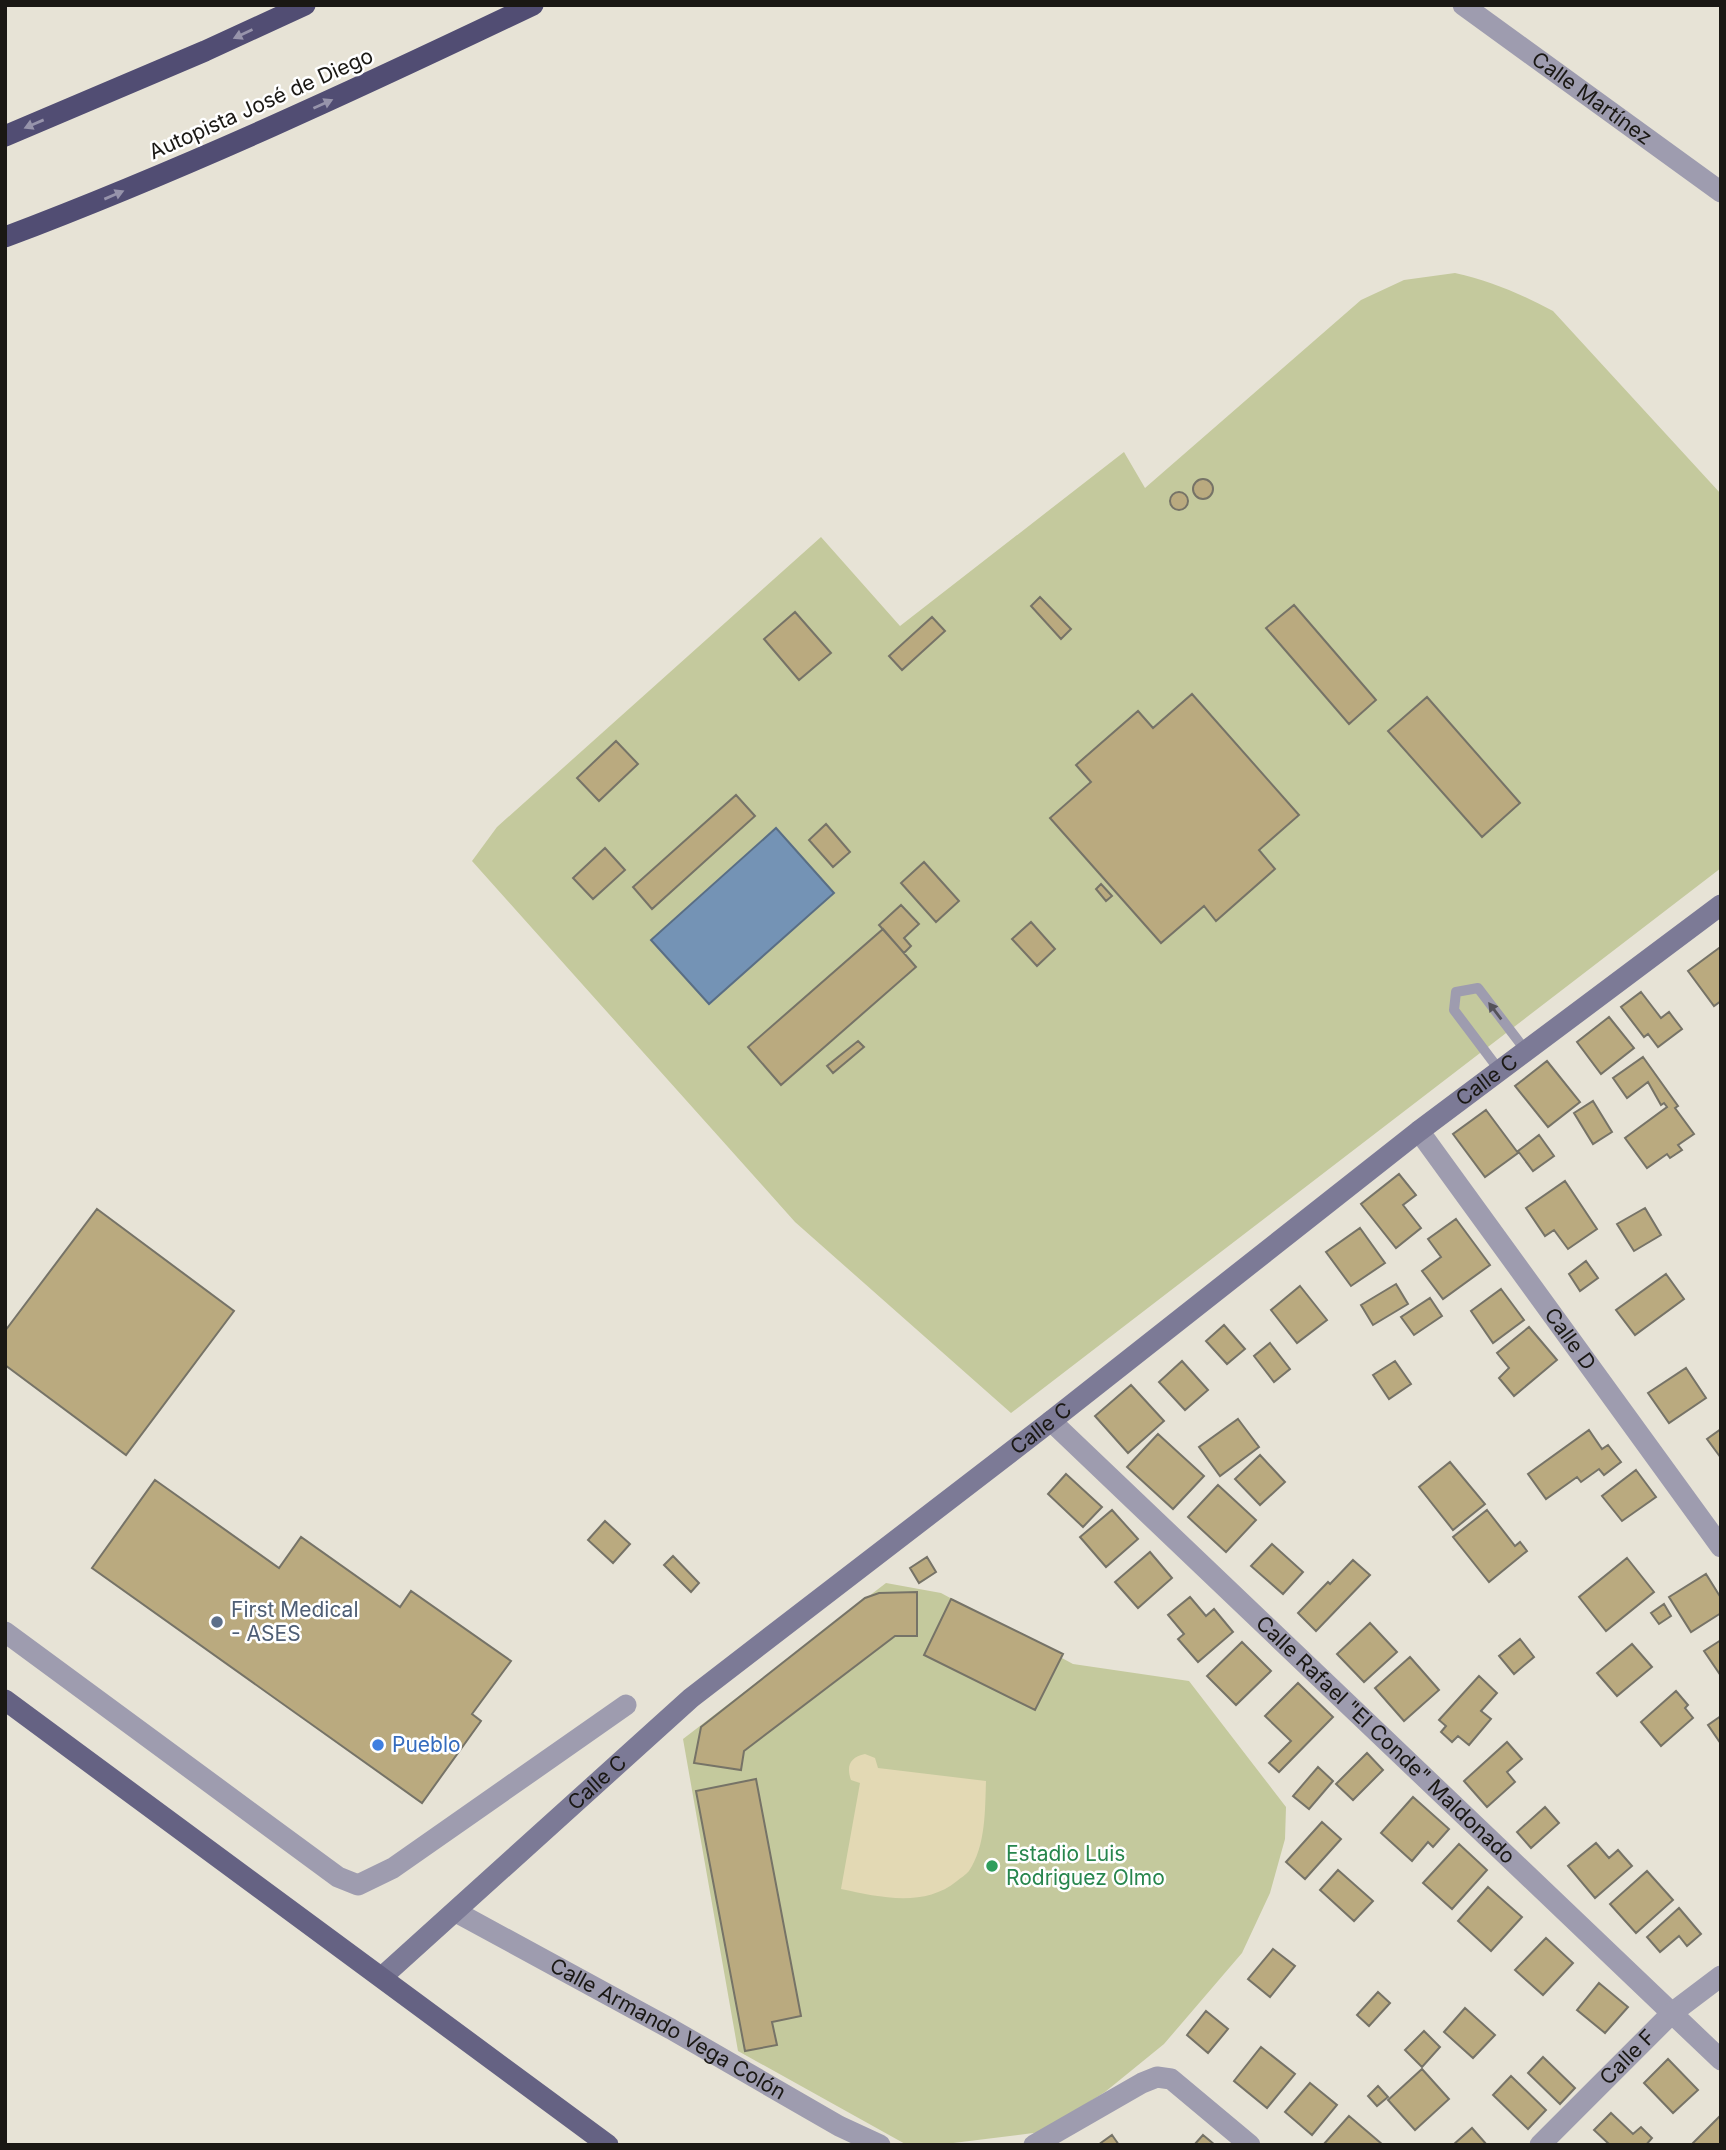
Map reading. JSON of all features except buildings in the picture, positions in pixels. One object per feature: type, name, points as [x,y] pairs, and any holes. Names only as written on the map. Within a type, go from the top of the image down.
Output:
[{"type":"highway","points":[[5,136],[205,51],[304,5]]},
{"type":"highway","name":"Autopista José de Diego","points":[[5,237],[86,206],[349,93],[533,5]]},
{"type":"highway","points":[[5,247],[86,206]]},
{"type":"main road","points":[[5,1700],[608,2145]]},
{"type":"street","name":"Calle Martínez","points":[[1463,5],[1721,192]]},
{"type":"street","name":"Calle C","points":[[382,1977],[691,1698],[1051,1421],[1419,1131],[1720,907]]},
{"type":"street","name":"Calle D","points":[[1419,1131],[1721,1547]]},
{"type":"street","name":"Calle Rafael \"El Conde\" Maldonado","points":[[1051,1421],[1721,2060]]},
{"type":"street","points":[[5,1632],[338,1877],[358,1885],[393,1868],[626,1705]]},
{"type":"street","name":"Calle Armando Vega Colón","points":[[456,1912],[670,2029],[840,2135],[880,2145]]},
{"type":"street","name":"Calle F","points":[[1546,2142],[1672,2013],[1721,1976]]},
{"type":"street","points":[[1034,2145],[1157,2077],[1171,2079],[1250,2145]]},
{"type":"lane","points":[[1500,1071],[1454,1010],[1456,992],[1478,988],[1526,1051]]},
{"type":"green space","points":[[1455,273],[1506,289],[1553,311],[1721,494],[1721,868],[1011,1413],[795,1222],[472,861],[497,827],[821,537],[900,626],[1124,452],[1145,488],[1361,300],[1404,280]]},
{"type":"green space","name":"Estadio Luis Rodriguez Olmo","points":[[886,1583],[941,1593],[1073,1664],[1189,1681],[1286,1807],[1285,1839],[1270,1893],[1242,1953],[1164,2044],[1105,2092],[1041,2132],[937,2145],[907,2145],[738,2051],[683,1739]]},
{"type":"sand","points":[[865,1754],[875,1758],[878,1768],[986,1781],[982,1839],[975,1861],[966,1874],[944,1889],[916,1898],[886,1897],[841,1889],[860,1783],[851,1780],[849,1766],[856,1757]]},
{"type":"water","points":[[776,828],[834,893],[709,1004],[651,940]]},
{"type":"place","name":"First Medical - ASES","points":[[217,1622]]},
{"type":"place","name":"Pueblo","points":[[378,1745]]},
{"type":"place","name":"Estadio Luis Rodriguez Olmo","points":[[992,1866]]}]
